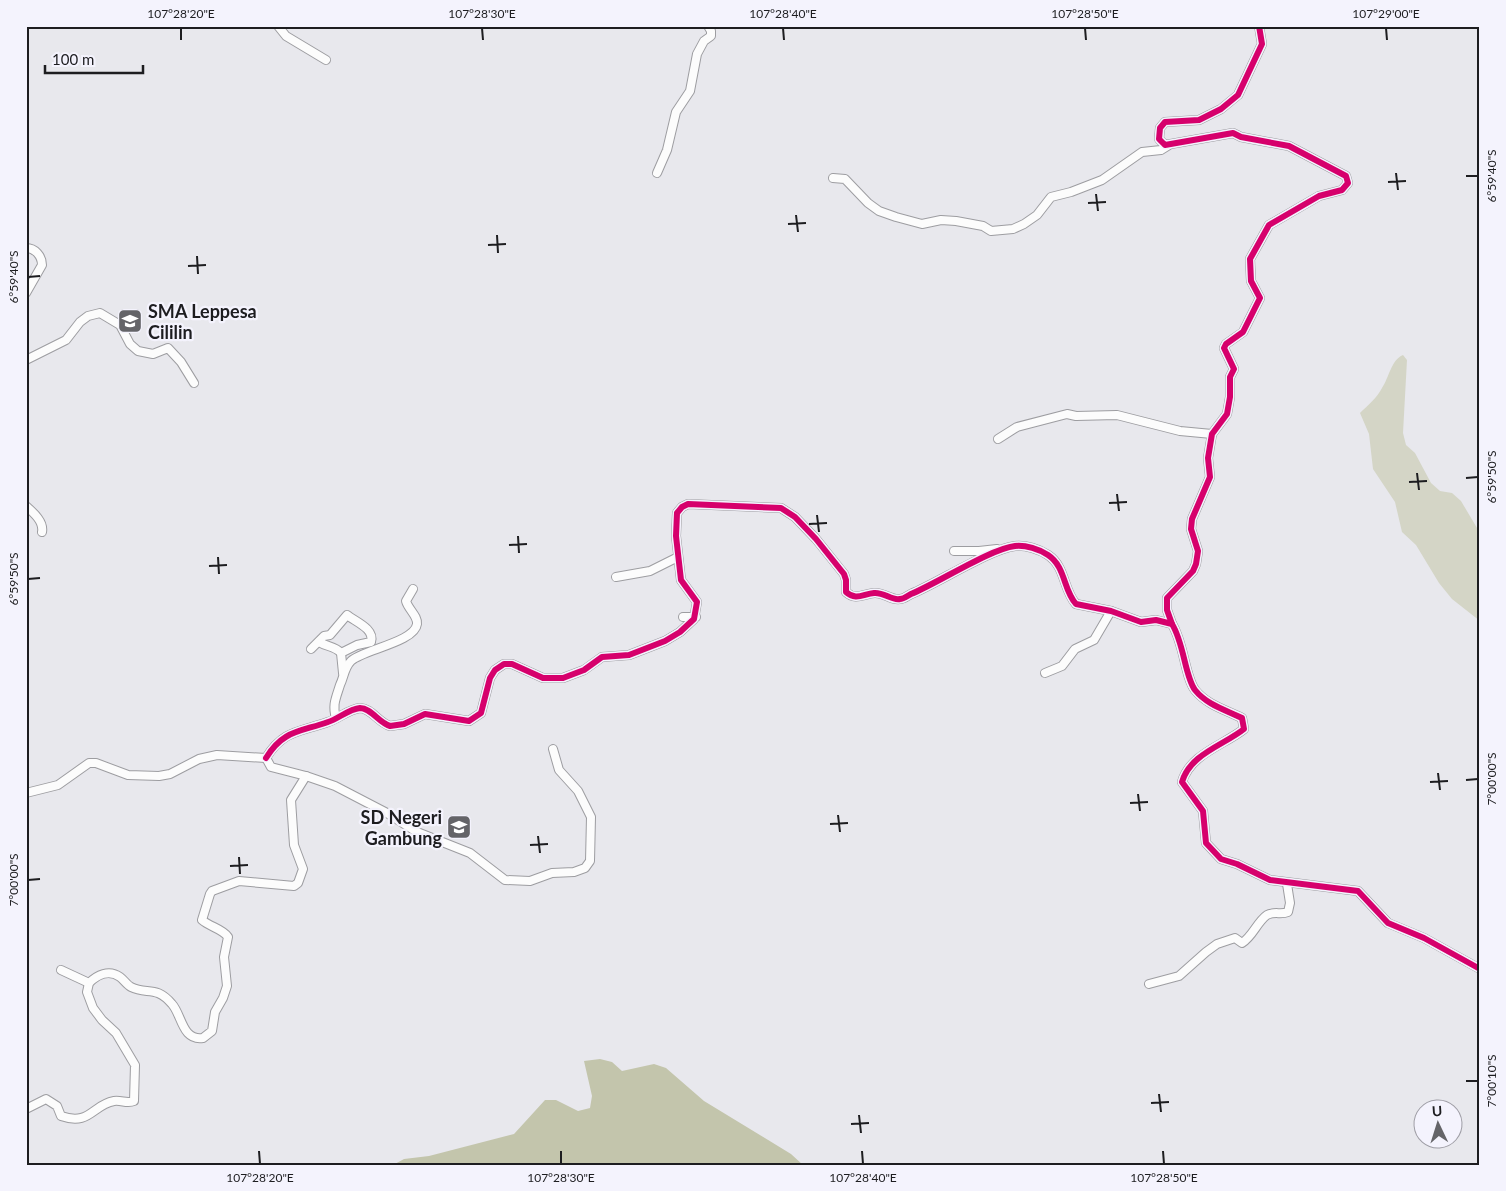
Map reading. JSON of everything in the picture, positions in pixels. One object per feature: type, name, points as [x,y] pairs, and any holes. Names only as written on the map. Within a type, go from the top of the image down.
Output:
[{"type":"street","points":[[278,26],[286,36],[326,60]]},
{"type":"street","points":[[657,174],[667,150],[676,112],[690,91],[697,54],[704,42],[711,36],[708,26]]},
{"type":"street","points":[[1169,146],[1165,145],[1159,137],[1160,128],[1165,122],[1199,120],[1221,109],[1238,95],[1261,46],[1259,26]]},
{"type":"street","points":[[833,178],[845,179],[868,203],[879,211],[896,217],[922,224],[941,220],[956,221],[983,226],[991,231],[1013,229],[1024,224],[1036,215],[1051,197],[1071,192],[1102,180],[1142,152],[1161,150],[1180,142],[1233,133],[1241,137],[1289,146],[1311,159],[1338,171],[1348,179],[1347,186],[1342,190],[1319,196],[1291,214],[1273,221],[1252,252],[1249,273],[1260,298],[1243,332],[1226,344],[1224,348],[1234,369],[1230,377],[1230,397],[1227,414],[1212,434],[1208,458],[1210,477],[1192,519],[1191,529],[1196,545],[1197,559],[1193,571],[1167,598],[1167,610],[1181,643],[1194,689],[1212,704],[1242,718],[1244,729],[1226,742],[1203,754],[1191,766],[1182,782],[1203,811],[1205,840],[1216,856],[1270,880],[1287,884],[1309,884],[1358,892],[1388,923],[1424,938],[1480,969]]},
{"type":"street","points":[[26,248],[34,250],[40,256],[42,265],[26,293]]},
{"type":"street","points":[[26,360],[66,340],[80,322],[88,316],[100,313],[120,325],[130,344],[138,351],[156,354],[168,348],[181,362],[194,383]]},
{"type":"street","points":[[998,440],[1017,427],[1067,414],[1076,416],[1117,415],[1180,431],[1212,434]]},
{"type":"street","points":[[266,758],[279,740],[295,731],[336,718],[359,708],[367,710],[390,726],[404,724],[425,714],[469,721],[480,713],[490,678],[495,670],[504,664],[512,664],[543,678],[567,677],[584,670],[600,658],[629,655],[665,641],[680,632],[696,617],[697,602],[682,583],[678,557],[677,513],[688,504],[733,508],[765,506],[787,511],[816,540],[844,574],[846,592],[855,597],[875,593],[901,599],[935,584],[983,558],[1015,546]]},
{"type":"street","points":[[26,506],[43,526],[42,532]]},
{"type":"street","points":[[954,551],[990,551],[1015,546],[1041,551],[1057,562],[1071,598],[1076,604],[1111,611],[1141,622],[1156,620],[1172,624]]},
{"type":"street","points":[[616,577],[650,572],[678,557]]},
{"type":"street","points":[[336,718],[333,709],[335,698],[343,673],[351,661],[359,655],[384,648],[414,631],[417,624],[416,617],[408,608],[406,601],[413,589]]},
{"type":"street","points":[[1045,673],[1062,666],[1075,649],[1094,640],[1111,611]]},
{"type":"street","points":[[311,649],[324,636],[330,635],[347,615],[368,630],[372,640],[341,653]]},
{"type":"street","points":[[683,618],[696,617]]},
{"type":"street","points":[[319,642],[325,646],[338,649],[341,653],[343,673]]},
{"type":"street","points":[[266,758],[271,767],[335,786],[393,816],[417,832],[470,853],[486,863],[499,877],[505,880],[530,881],[552,873],[579,871],[587,866],[590,860],[591,817],[578,791],[559,770],[554,749]]},
{"type":"street","points":[[26,793],[58,785],[89,763],[96,763],[128,775],[160,776],[170,774],[200,759],[217,755],[266,758]]},
{"type":"street","points":[[26,1110],[46,1099],[57,1106],[64,1117],[84,1118],[112,1102],[128,1103],[134,1101],[135,1065],[116,1033],[102,1020],[93,1008],[87,995],[89,983],[97,976],[111,974],[119,976],[131,987],[154,990],[174,1006],[180,1021],[191,1035],[200,1039],[210,1034],[214,1028],[215,1012],[227,986],[224,957],[228,937],[225,932],[208,926],[202,920],[210,894],[212,891],[239,882],[278,886],[297,885],[303,869],[294,845],[291,800],[306,778]]},
{"type":"street","points":[[1149,984],[1180,976],[1200,956],[1217,944],[1235,938],[1242,943],[1266,916],[1272,913],[1281,914],[1288,912],[1290,903],[1287,884]]},
{"type":"street","points":[[61,970],[89,983]]},
{"type":"shaded area","points":[[1403,355],[1407,360],[1403,433],[1406,445],[1415,453],[1431,483],[1440,491],[1452,493],[1461,501],[1480,533],[1480,621],[1452,599],[1439,583],[1416,545],[1402,532],[1395,502],[1373,469],[1369,434],[1360,413],[1378,395],[1393,365]]},
{"type":"green space","points":[[600,1059],[612,1062],[622,1071],[654,1064],[666,1068],[704,1101],[791,1154],[803,1165],[393,1165],[404,1159],[429,1156],[514,1134],[545,1100],[556,1100],[578,1111],[590,1108],[592,1096],[584,1061]]},
{"type":"cycle path","points":[[1172,624],[1167,610],[1167,598],[1193,571],[1196,564],[1198,551],[1191,529],[1192,519],[1210,477],[1208,458],[1212,434],[1227,414],[1230,397],[1230,377],[1234,369],[1224,348],[1226,344],[1243,332],[1260,298],[1251,281],[1250,259],[1269,225],[1319,196],[1342,190],[1348,183],[1346,176],[1289,146],[1241,137],[1233,133],[1165,145],[1159,139],[1160,128],[1165,122],[1199,120],[1221,109],[1238,95],[1262,44],[1259,26]]},
{"type":"cycle path","points":[[266,758],[279,742],[293,733],[332,721],[352,710],[360,708],[368,710],[390,726],[404,724],[425,714],[469,721],[481,713],[490,678],[495,670],[504,664],[512,664],[543,678],[563,678],[584,670],[602,657],[629,655],[665,641],[680,632],[694,619],[697,602],[681,580],[676,536],[677,513],[688,504],[781,508],[795,517],[816,539],[844,574],[846,592],[856,597],[878,593],[894,599],[903,598],[1004,548],[1015,546],[1028,547],[1037,549],[1054,560],[1076,604],[1111,611],[1141,622],[1156,620],[1172,624],[1195,690],[1205,700],[1242,718],[1244,729],[1200,757],[1186,772],[1182,782],[1203,811],[1206,843],[1221,859],[1237,864],[1270,880],[1358,891],[1388,923],[1424,938],[1480,969]]},
{"type":"place","name":"SMA Leppesa Cililin","points":[[130,321]]},
{"type":"place","name":"SD Negeri Gambung","points":[[459,827]]}]
